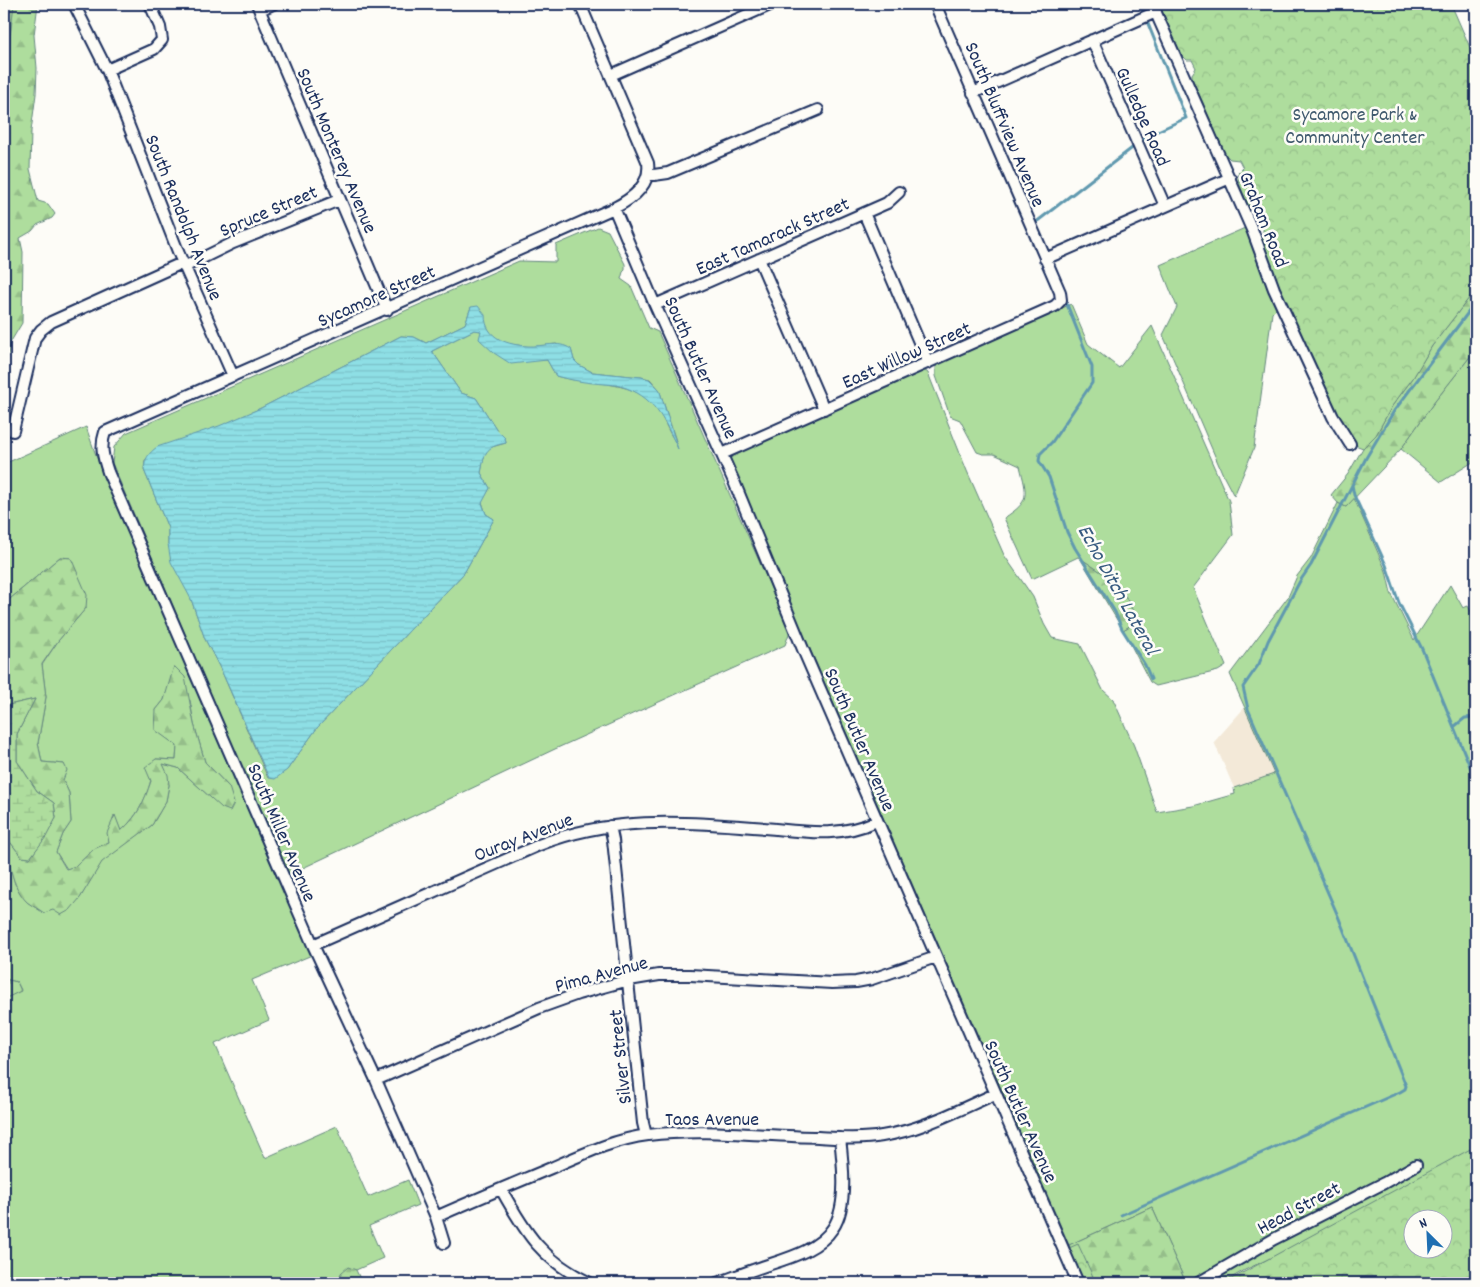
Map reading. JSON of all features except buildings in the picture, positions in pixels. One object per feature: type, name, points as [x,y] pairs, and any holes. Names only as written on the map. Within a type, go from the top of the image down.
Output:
[{"type":"street","name":"South Randolph Avenue","points":[[74,4],[107,70],[183,265],[233,376]]},
{"type":"street","points":[[107,70],[154,48],[162,40],[160,27],[150,4]]},
{"type":"street","points":[[258,7],[273,4]]},
{"type":"street","points":[[580,4],[646,155],[648,174],[654,176],[668,173],[818,110]]},
{"type":"street","points":[[611,76],[772,4]]},
{"type":"street","name":"South Bluffview Avenue","points":[[934,4],[1045,259]]},
{"type":"street","name":"South Monterey Avenue","points":[[258,7],[387,310]]},
{"type":"street","points":[[973,93],[1092,40],[1154,8]]},
{"type":"street","name":"Graham Road","points":[[1154,8],[1230,178],[1274,289],[1333,418],[1350,444]]},
{"type":"street","name":"Gulledge Road","points":[[1092,40],[1165,206]]},
{"type":"street","name":"Sycamore Street","points":[[105,432],[387,310],[614,208],[637,192],[645,182],[648,174]]},
{"type":"street","points":[[1045,259],[1230,178]]},
{"type":"street","name":"East Tamarack Street","points":[[655,305],[887,203],[899,192]]},
{"type":"street","name":"Spruce Street","points":[[12,431],[35,338],[51,322],[233,243],[339,200]]},
{"type":"street","name":"South Butler Avenue","points":[[614,208],[722,454],[877,821],[1078,1283]]},
{"type":"street","points":[[864,213],[928,363]]},
{"type":"street","points":[[759,259],[824,409]]},
{"type":"street","name":"East Willow Street","points":[[722,454],[1059,304],[1062,296],[1045,259]]},
{"type":"street","name":"South Miller Avenue","points":[[105,432],[102,450],[108,472],[313,945],[376,1080],[436,1217],[444,1243]]},
{"type":"street","name":"Ouray Avenue","points":[[313,945],[554,839],[610,826],[639,822],[682,822],[822,833],[864,827],[877,821]]},
{"type":"street","name":"Silver Street","points":[[610,826],[629,980],[643,1123],[646,1135]]},
{"type":"street","name":"Pima Avenue","points":[[376,1080],[539,1008],[578,994],[629,980],[659,975],[690,975],[832,983],[856,982],[872,979],[936,957]]},
{"type":"street","name":"Taos Avenue","points":[[436,1217],[574,1158],[618,1142],[646,1135],[726,1132],[840,1138],[880,1137],[925,1124],[995,1094]]},
{"type":"street","points":[[718,1283],[790,1257],[814,1246],[827,1236],[839,1216],[843,1192],[844,1179],[840,1138]]},
{"type":"street","name":"Head Street","points":[[1198,1283],[1274,1239],[1384,1183],[1416,1164]]},
{"type":"street","points":[[501,1189],[519,1222],[541,1250],[562,1268],[590,1283]]},
{"type":"shaded area","points":[[1245,707],[1274,774],[1234,788],[1214,742]]},
{"type":"green space","points":[[4,4],[14,4],[10,36],[9,85],[4,97]]},
{"type":"green space","points":[[14,4],[38,4],[34,35],[37,68],[31,131],[30,169],[38,201],[48,204],[55,214],[52,218],[37,225],[32,231],[20,238],[23,252],[22,323],[10,343],[4,381],[4,97],[9,84],[10,36]]},
{"type":"green space","name":"Sycamore Park & Community Center","points":[[1159,4],[1451,4],[1476,61],[1476,289],[1432,346],[1413,378],[1392,406],[1376,435],[1363,448],[1355,445],[1346,434],[1275,286],[1258,238],[1263,235],[1263,227],[1268,221],[1264,213],[1253,211],[1248,206],[1238,180],[1238,173],[1243,168],[1239,160],[1230,159],[1225,154],[1192,78],[1196,68],[1192,60],[1187,60],[1181,54]]},
{"type":"green space","points":[[598,227],[608,231],[625,264],[625,270],[621,279],[631,286],[649,328],[658,332],[790,631],[785,645],[555,749],[288,875],[112,463],[114,447],[126,433],[519,261],[556,262],[556,245]],"holes":[[[471,307],[485,323],[491,334],[504,343],[530,347],[556,344],[571,349],[574,360],[592,372],[650,379],[659,389],[677,444],[654,405],[644,396],[633,390],[608,384],[556,376],[547,360],[535,360],[482,334],[482,331],[474,330],[432,351],[461,393],[476,398],[497,430],[505,438],[506,443],[488,448],[484,456],[481,473],[490,488],[482,502],[486,514],[494,519],[464,573],[317,728],[287,770],[268,778],[222,672],[205,639],[168,544],[168,528],[144,470],[145,460],[261,408],[401,336],[414,337],[426,343],[465,324]]]},
{"type":"green space","points":[[1245,228],[1279,306],[1272,313],[1254,448],[1234,496],[1163,335],[1177,307],[1160,265]]},
{"type":"green space","points":[[1476,289],[1476,349],[1432,405],[1401,449],[1346,507],[1338,503],[1331,495],[1348,474],[1363,448],[1376,435],[1392,406],[1413,378],[1432,346]]},
{"type":"green space","points":[[1071,304],[1088,344],[1119,368],[1152,326],[1229,501],[1233,535],[1193,588],[1226,666],[1218,671],[1156,686],[1150,682],[1123,630],[1138,621],[1119,584],[1078,557],[1032,579],[1004,518],[1019,507],[1025,497],[1020,466],[994,454],[977,452],[960,420],[950,416],[936,376],[936,365]]},
{"type":"green space","points":[[1476,349],[1476,460],[1441,482],[1401,449],[1432,405]]},
{"type":"green space","points":[[924,370],[928,373],[967,471],[1004,555],[1033,597],[1052,638],[1080,644],[1103,690],[1113,699],[1134,746],[1157,812],[1193,806],[1235,794],[1234,788],[1274,774],[1230,674],[1288,597],[1297,576],[1311,558],[1338,503],[1346,507],[1354,498],[1386,571],[1391,593],[1414,640],[1450,585],[1463,608],[1468,606],[1476,621],[1476,1147],[1427,1184],[1245,1270],[1222,1283],[1208,1283],[1396,1172],[1268,1237],[1190,1283],[1186,1283],[1152,1207],[1069,1245],[729,463],[728,459],[731,456]]},
{"type":"green space","points":[[86,427],[103,475],[312,955],[252,980],[269,1020],[215,1044],[265,1158],[337,1126],[368,1197],[408,1180],[418,1205],[369,1226],[383,1258],[356,1270],[348,1268],[341,1273],[341,1283],[4,1283],[4,999],[21,990],[17,982],[4,979],[4,825],[8,858],[15,884],[27,902],[44,913],[80,898],[102,861],[152,825],[166,801],[169,785],[163,764],[178,768],[210,797],[229,787],[205,762],[194,724],[190,700],[166,693],[164,700],[156,710],[169,740],[177,746],[176,760],[156,759],[145,798],[136,815],[121,831],[114,815],[109,842],[94,849],[76,866],[67,869],[56,852],[63,834],[71,822],[69,793],[63,780],[64,764],[42,762],[38,743],[46,697],[42,665],[58,641],[86,608],[71,558],[60,557],[4,604],[4,464]]},
{"type":"green space","points":[[60,557],[71,558],[87,595],[86,608],[58,641],[42,664],[46,697],[38,743],[42,762],[64,764],[67,770],[63,780],[69,793],[71,822],[63,834],[56,852],[66,869],[76,866],[94,849],[109,842],[107,833],[115,815],[121,831],[132,820],[143,802],[151,781],[145,767],[156,759],[176,760],[177,746],[155,730],[156,710],[164,700],[174,666],[185,677],[194,724],[205,762],[229,787],[234,803],[230,811],[222,808],[178,768],[163,764],[168,775],[169,785],[166,801],[152,825],[102,862],[80,898],[70,910],[61,915],[53,910],[44,913],[27,902],[17,888],[11,872],[7,838],[22,857],[30,858],[56,818],[54,803],[37,791],[17,761],[17,734],[35,699],[4,706],[4,604]]},
{"type":"green space","points":[[1080,558],[1119,584],[1138,621],[1123,630]]},
{"type":"green space","points":[[35,699],[17,734],[17,761],[37,791],[54,803],[56,818],[46,837],[30,858],[22,857],[7,838],[4,825],[4,706]]},
{"type":"green space","points":[[4,979],[17,982],[21,991],[4,999]]},
{"type":"green space","points":[[1476,1146],[1476,1283],[1224,1283]]},
{"type":"green space","points":[[1152,1207],[1186,1283],[1086,1283],[1069,1245]]},
{"type":"green space","points":[[1078,1244],[1096,1283],[1074,1283],[1060,1252]]},
{"type":"green space","points":[[348,1267],[356,1270],[362,1283],[341,1283],[341,1273]]},
{"type":"water","points":[[478,306],[485,315],[489,330],[499,339],[506,342],[528,346],[550,344],[566,346],[571,349],[574,360],[579,365],[592,372],[649,379],[659,389],[678,449],[657,410],[642,396],[632,390],[617,385],[584,382],[556,376],[547,360],[511,364],[494,353],[479,339],[481,331],[474,330],[432,351],[461,393],[476,398],[497,430],[505,438],[506,443],[489,449],[485,456],[481,473],[490,488],[482,503],[486,514],[494,519],[464,573],[317,728],[287,770],[275,779],[269,778],[222,672],[205,639],[191,599],[171,562],[168,528],[144,470],[146,459],[157,447],[219,426],[261,408],[401,336],[414,337],[426,343],[465,324],[471,307]]},
{"type":"waterway","name":"Echo Ditch Lateral","points":[[1036,224],[1149,135],[1186,118],[1140,4]]},
{"type":"waterway","name":"Echo Ditch Lateral","points":[[1064,297],[1092,367],[1092,383],[1052,442],[1040,454],[1039,461],[1049,477],[1067,532],[1075,548],[1115,612],[1122,629],[1145,665],[1151,679]]},
{"type":"waterway","points":[[1121,1215],[1405,1089],[1406,1086],[1338,916],[1248,709],[1243,687],[1259,664],[1268,641],[1300,581],[1311,565],[1366,458],[1394,411],[1476,302]]},
{"type":"waterway","points":[[1352,485],[1354,495],[1386,565],[1399,603],[1422,649],[1476,781]]},
{"type":"waterway","points":[[1455,726],[1465,718],[1476,717]]}]
